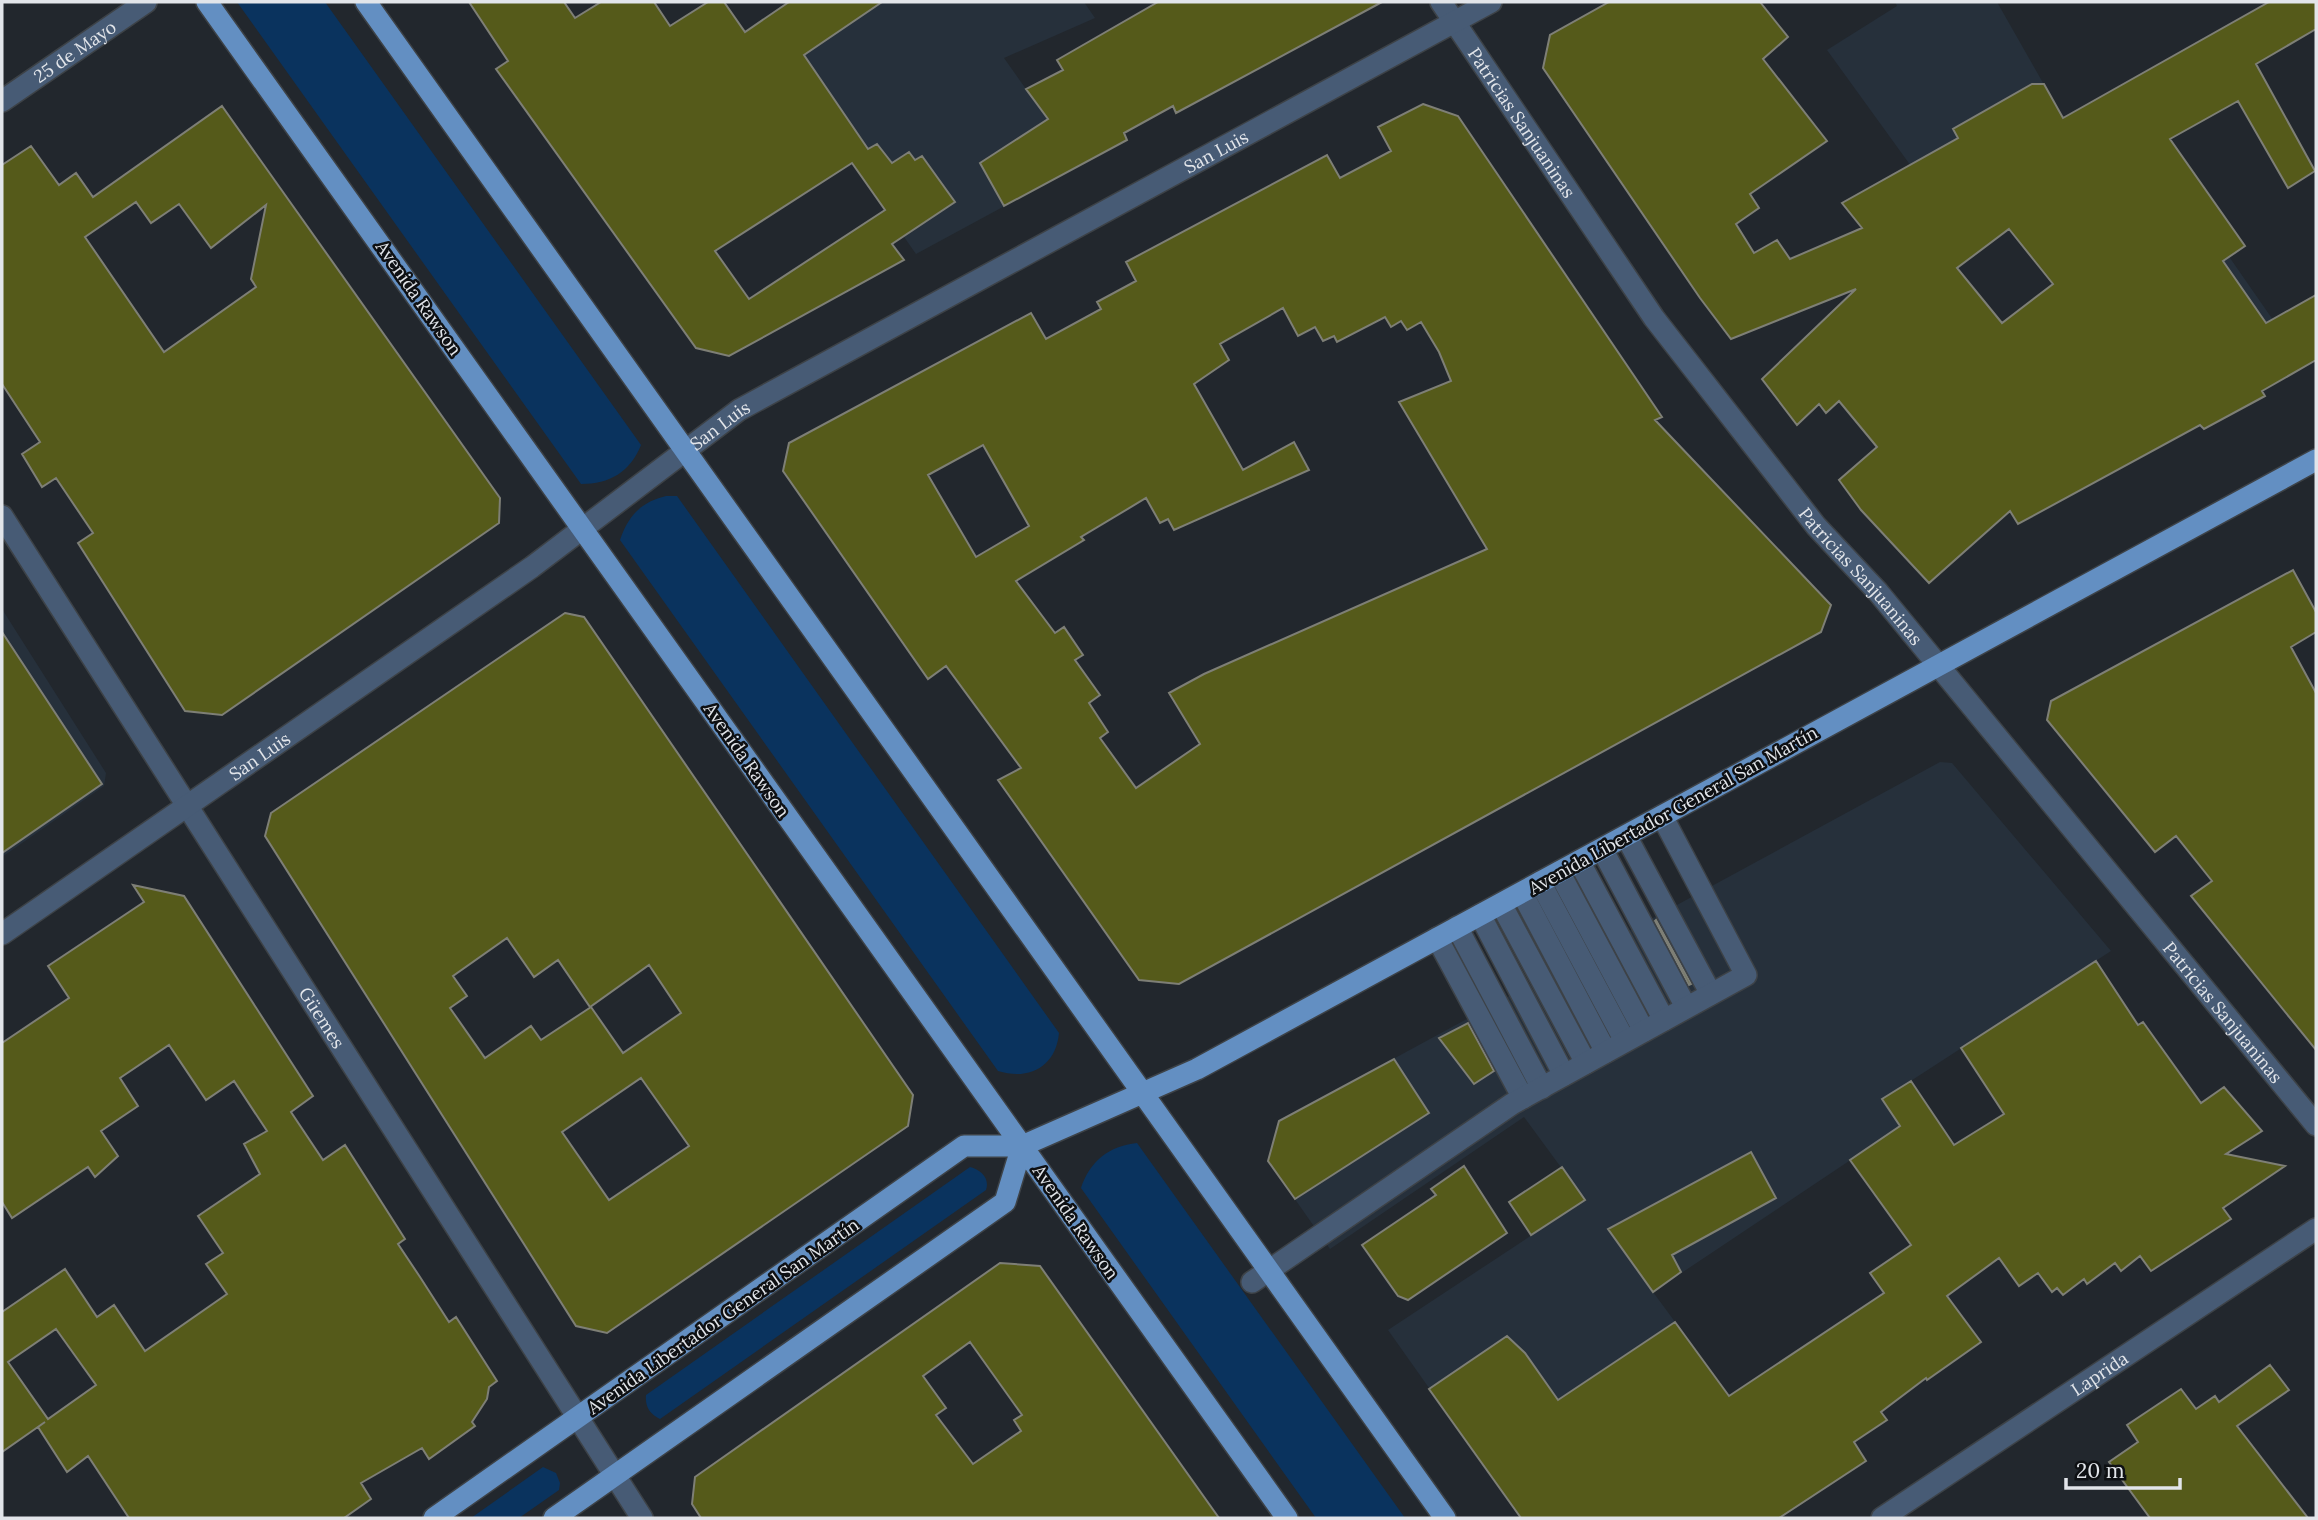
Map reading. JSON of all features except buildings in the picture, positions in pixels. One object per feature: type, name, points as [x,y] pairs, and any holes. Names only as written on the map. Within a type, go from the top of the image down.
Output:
[{"type":"main road","name":"Avenida Rawson","points":[[207,2],[1287,1518]]},
{"type":"main road","points":[[366,2],[1142,1093],[1260,1276],[1444,1518]]},
{"type":"main road","name":"Avenida Libertador General San Martín","points":[[433,1518],[964,1146],[1022,1146],[1197,1069],[2316,460]]},
{"type":"main road","points":[[554,1518],[1005,1202],[1022,1146]]},
{"type":"street","name":"25 de Mayo","points":[[2,101],[146,2]]},
{"type":"street","name":"Patricias Sanjuaninas","points":[[1441,2],[1654,318],[1816,526],[1878,592],[2316,1125]]},
{"type":"street","name":"San Luis","points":[[2,934],[532,567],[684,449],[739,410],[1491,2]]},
{"type":"street","name":"Güemes","points":[[2,516],[642,1518]]},
{"type":"street","points":[[1260,1276],[1522,1098],[1746,975],[1662,816]]},
{"type":"street","points":[[1626,836],[1711,994]]},
{"type":"street","points":[[1602,849],[1686,1007]]},
{"type":"street","points":[[1579,861],[1664,1020]]},
{"type":"street","points":[[1540,882],[1625,1042]]},
{"type":"street","points":[[1540,882],[1625,1042]]},
{"type":"street","points":[[1501,904],[1586,1063]]},
{"type":"street","points":[[1479,915],[1564,1075]]},
{"type":"street","points":[[1457,928],[1542,1088]]},
{"type":"street","points":[[1437,938],[1522,1098]]},
{"type":"street","name":"Laprida","points":[[1882,1518],[2316,1229]]},
{"type":"shaded area","points":[[237,2],[325,2],[641,445],[631,462],[618,475],[601,482],[581,484]]},
{"type":"shaded area","points":[[789,2],[1084,2],[1095,18],[1004,58],[1080,165],[916,254],[852,163],[654,290],[564,163]]},
{"type":"shaded area","points":[[1895,2],[1997,2],[2063,118],[2205,222],[2305,366],[2262,391],[2066,248],[1929,191],[1827,50],[1897,6]]},
{"type":"shaded area","points":[[666,496],[677,496],[1059,1033],[1053,1054],[1039,1068],[1021,1074],[998,1071],[620,540],[631,517],[637,511],[649,502]]},
{"type":"shaded area","points":[[2,609],[106,773],[104,786],[2,857]]},
{"type":"shaded area","points":[[1940,762],[1952,763],[2111,951],[1883,1099],[1900,1127],[1653,1292],[1757,1433],[1765,1429],[1812,1497],[1779,1518],[1521,1518],[1388,1330],[1585,1200],[1524,1117],[1330,1249],[1268,1161],[1279,1121]]},
{"type":"shaded area","points":[[1137,1143],[1405,1518],[1316,1518],[1081,1188],[1090,1170],[1102,1156],[1109,1151]]},
{"type":"shaded area","points":[[970,1167],[984,1175],[986,1190],[660,1419],[647,1407],[646,1395]]},
{"type":"shaded area","points":[[543,1467],[556,1473],[560,1483],[559,1490],[519,1518],[471,1518]]}]
